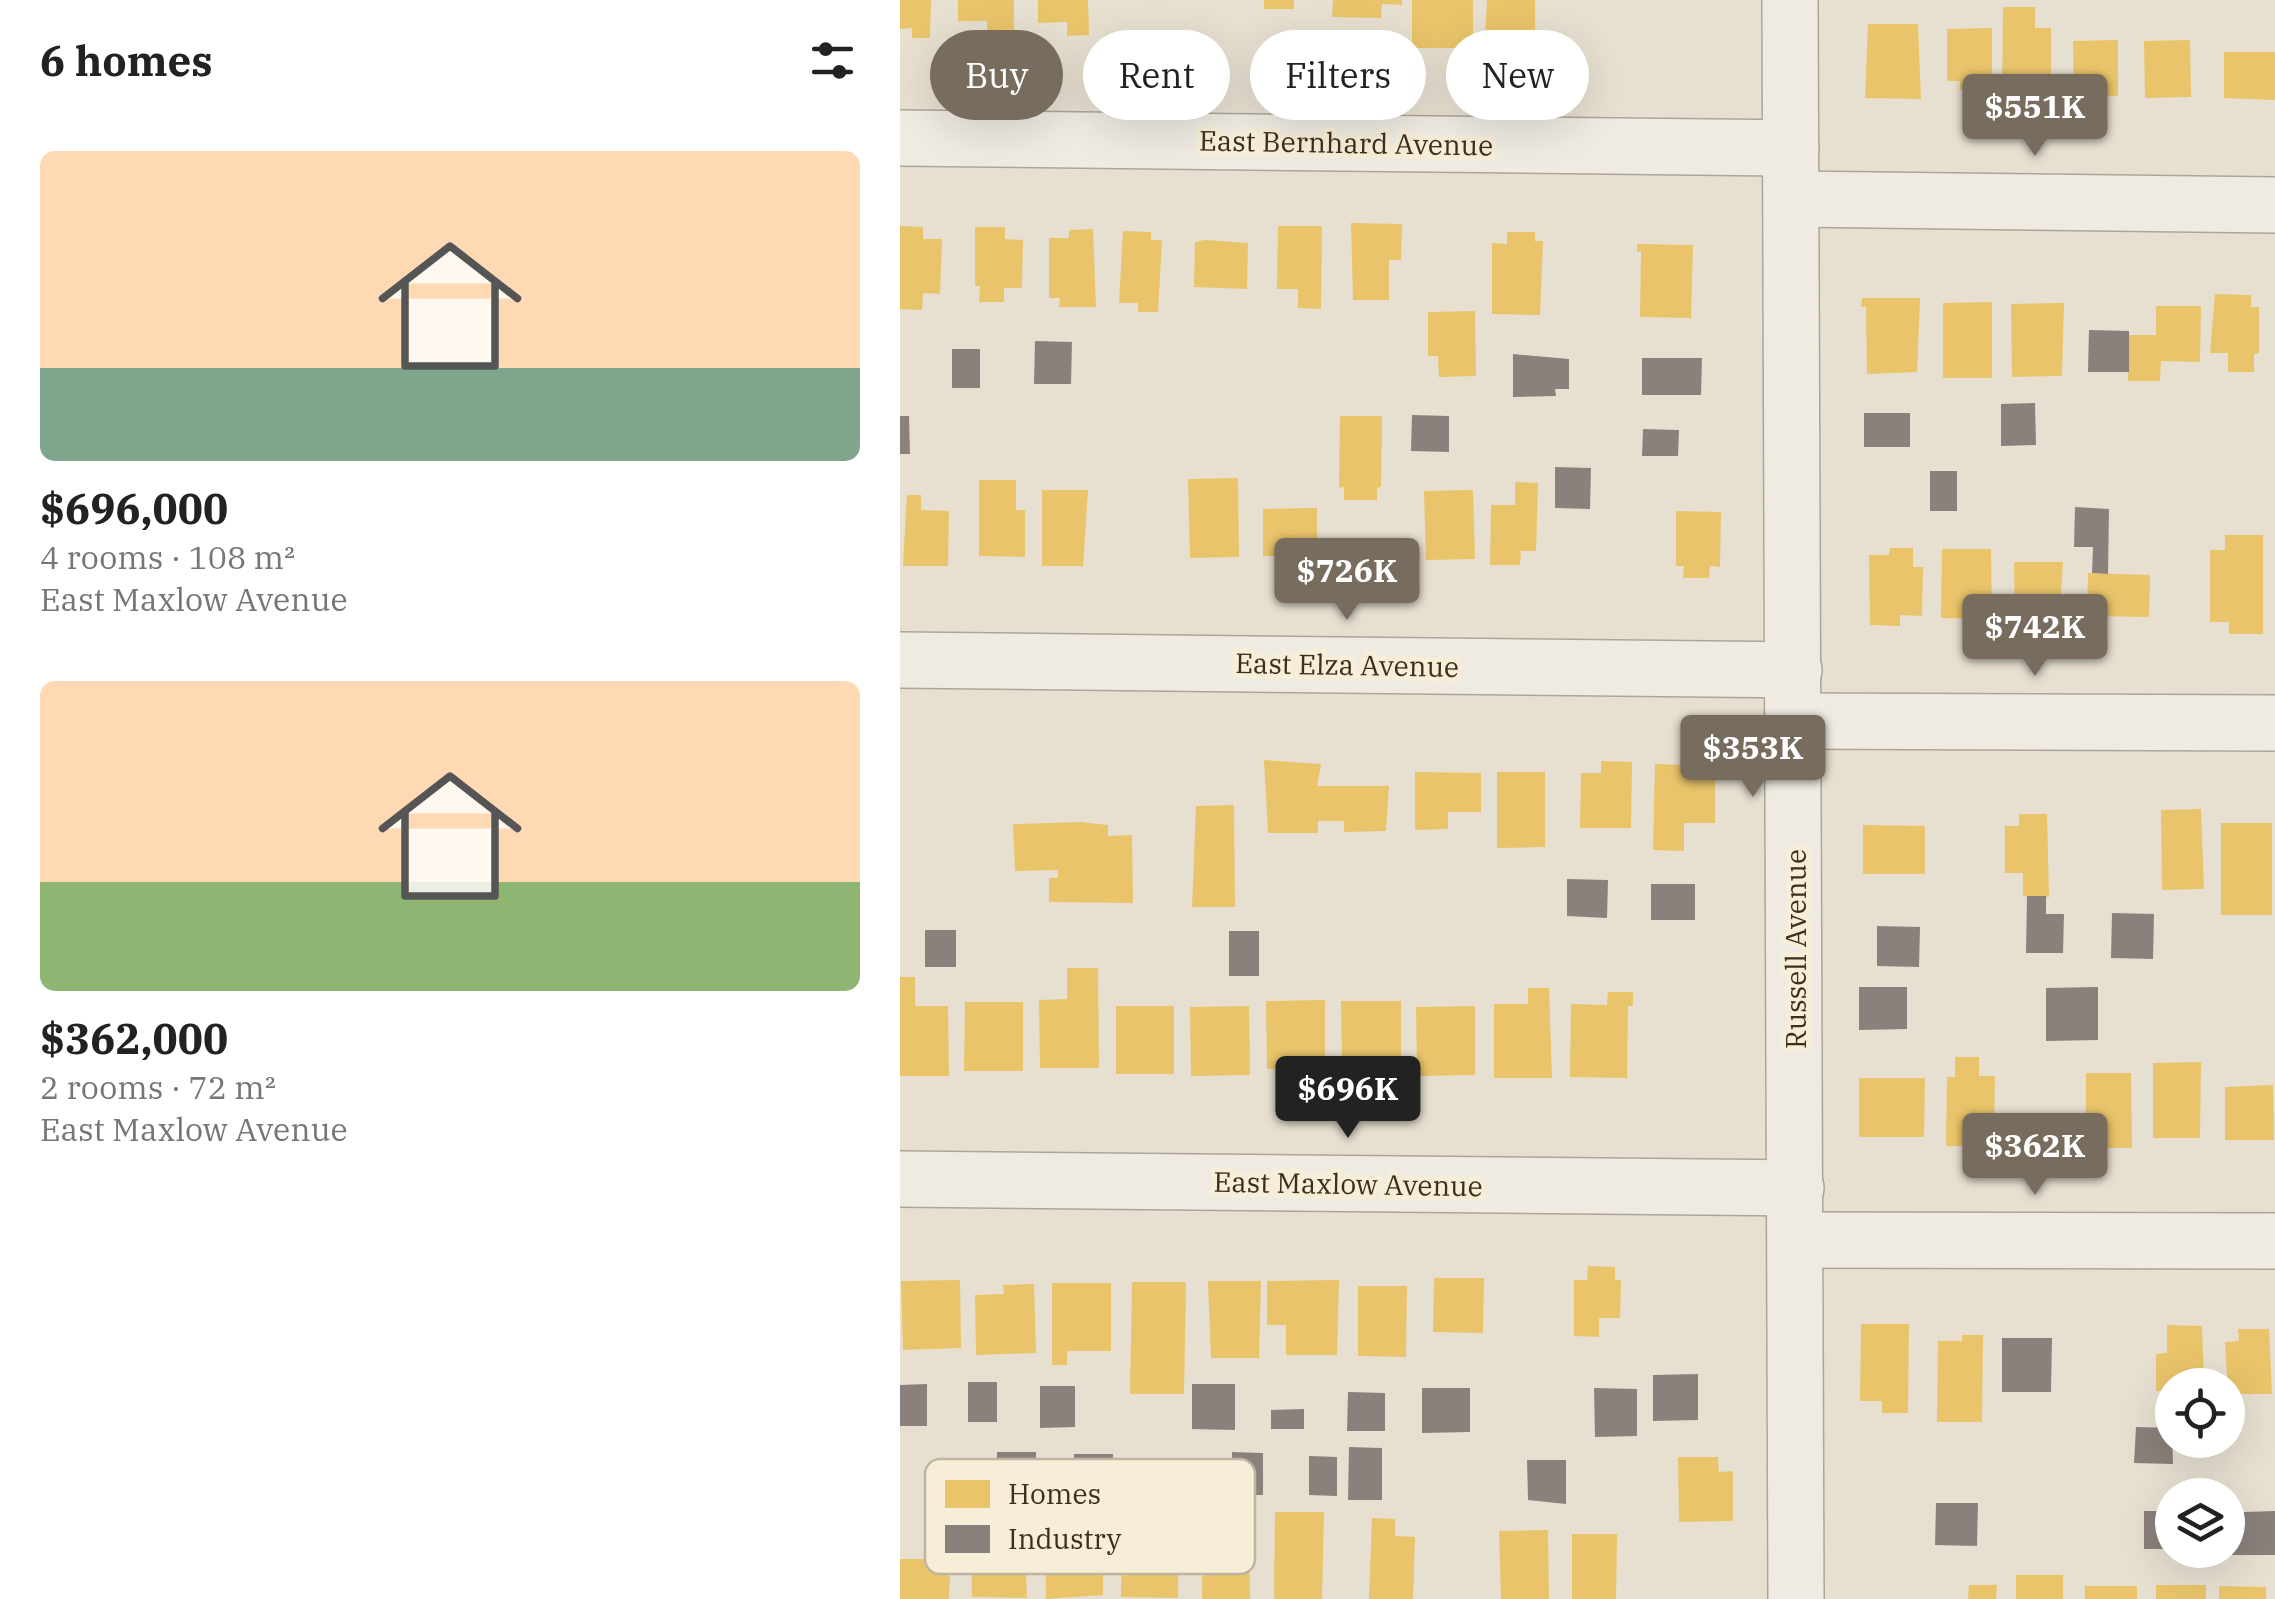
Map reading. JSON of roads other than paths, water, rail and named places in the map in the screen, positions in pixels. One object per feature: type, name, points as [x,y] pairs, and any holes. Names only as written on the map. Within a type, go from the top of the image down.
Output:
[{"type":"street","name":"Russell Avenue","points":[[1790,0],[1796,1599]]},
{"type":"street","name":"East Bernhard Avenue","points":[[900,138],[1792,174],[2275,205]]},
{"type":"street","name":"East Elza Avenue","points":[[900,660],[1795,695],[2275,723]]},
{"type":"street","name":"East Maxlow Avenue","points":[[900,1178],[1796,1214],[2275,1241]]}]
